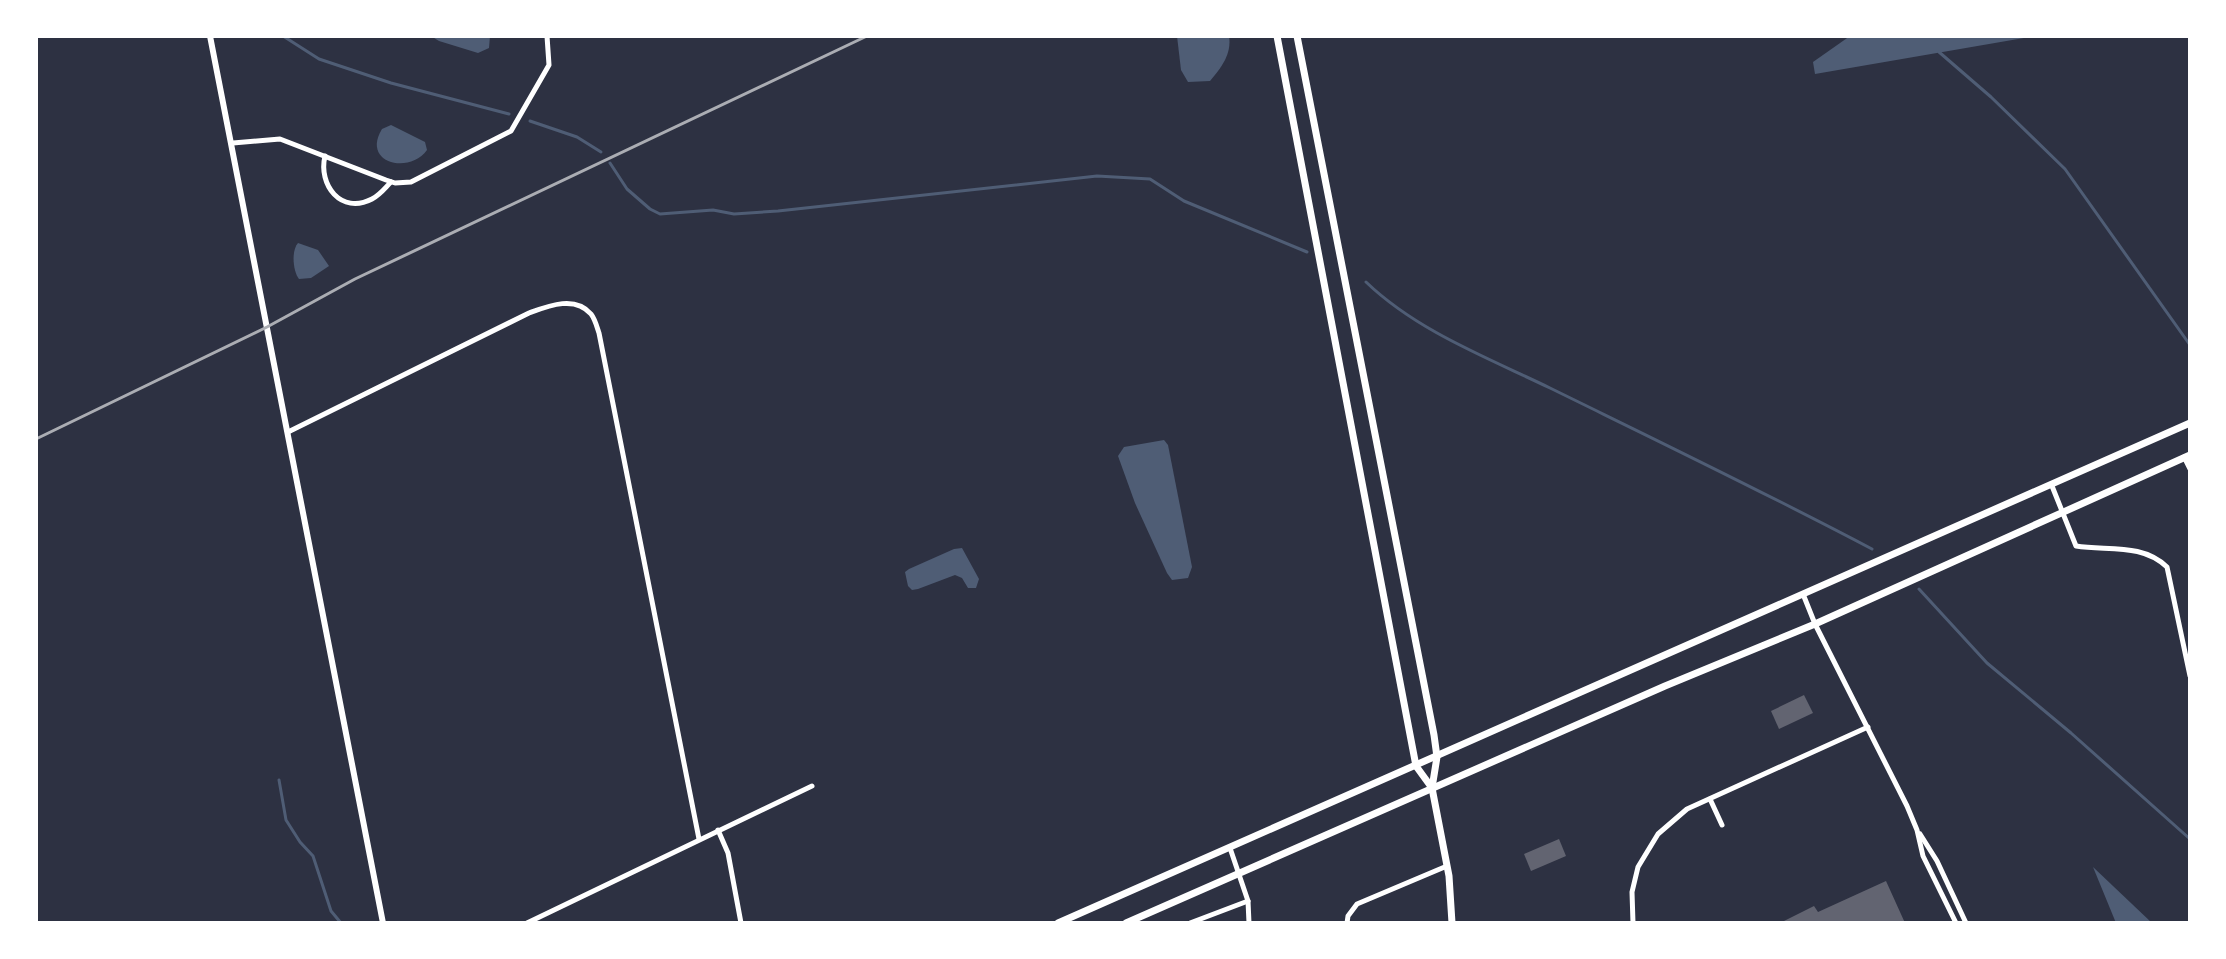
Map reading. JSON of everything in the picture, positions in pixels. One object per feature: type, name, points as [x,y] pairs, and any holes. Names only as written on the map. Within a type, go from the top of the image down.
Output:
[{"type":"main road","points":[[1277,36],[1416,766],[1432,788]]},
{"type":"main road","points":[[1297,36],[1437,757],[1432,788],[1448,866],[1452,923]]},
{"type":"main road","points":[[1058,923],[2190,423]]},
{"type":"main road","points":[[1126,923],[1815,624],[2187,456]]},
{"type":"street","points":[[210,36],[383,923]]},
{"type":"street","points":[[233,143],[273,138],[391,182],[405,183],[418,179],[501,138],[512,129],[549,65],[547,36]]},
{"type":"street","points":[[325,156],[323,173],[327,188],[343,201],[359,203],[374,198],[391,182]]},
{"type":"street","points":[[288,432],[529,313],[557,303],[577,306],[591,314],[599,333],[699,839]]},
{"type":"street","points":[[2187,456],[2190,469]]},
{"type":"street","points":[[2052,486],[2076,546],[2142,551],[2156,557],[2167,567],[2190,676]]},
{"type":"street","points":[[1803,594],[1917,830],[1932,851],[1966,923]]},
{"type":"street","points":[[1633,923],[1632,892],[1638,867],[1658,834],[1687,809],[1868,727]]},
{"type":"street","points":[[527,923],[812,786]]},
{"type":"street","points":[[1710,799],[1722,825]]},
{"type":"street","points":[[718,830],[728,853],[741,923]]},
{"type":"street","points":[[1917,830],[1923,856],[1956,923]]},
{"type":"street","points":[[1230,848],[1248,901],[1249,923]]},
{"type":"street","points":[[1347,923],[1357,904],[1448,866]]},
{"type":"street","points":[[1190,923],[1248,901]]},
{"type":"water","points":[[431,36],[490,36],[489,48],[478,53]]},
{"type":"water","points":[[1177,36],[1229,36],[1227,55],[1210,81],[1188,82],[1181,70]]},
{"type":"water","points":[[1850,36],[2035,36],[1815,74],[1813,62]]},
{"type":"water","points":[[391,125],[425,142],[427,150],[409,162],[390,162],[382,157],[377,141],[382,129]]},
{"type":"water","points":[[298,243],[318,250],[329,266],[311,278],[299,279],[294,261]]},
{"type":"water","points":[[1164,440],[1168,445],[1192,567],[1188,578],[1172,580],[1135,503],[1118,456],[1124,447]]},
{"type":"water","points":[[962,548],[979,579],[976,588],[968,588],[962,578],[955,575],[918,589],[912,590],[908,586],[905,572],[909,569]]},
{"type":"water","points":[[2093,867],[2152,923],[2116,923]]},
{"type":"building","points":[[1804,695],[1813,713],[1779,729],[1771,711]]},
{"type":"building","points":[[1559,839],[1566,856],[1531,871],[1524,854]]},
{"type":"building","points":[[1886,881],[1905,923],[1780,923],[1814,906],[1818,912]]},
{"type":"waterway","points":[[283,36],[319,59],[391,83],[509,114]]},
{"type":"waterway","points":[[1939,52],[1991,97],[2065,169],[2190,345]]},
{"type":"waterway","points":[[530,121],[577,137],[601,152]]},
{"type":"waterway","points":[[610,163],[627,189],[660,214],[713,210],[734,214],[778,211],[1097,176],[1150,179],[1184,201],[1307,252]]},
{"type":"waterway","points":[[1366,282],[1408,315],[1454,342],[1712,467],[1872,549]]},
{"type":"waterway","points":[[1919,589],[1987,663],[2190,839]]},
{"type":"waterway","points":[[279,780],[286,820],[313,856],[331,911],[341,923]]},
{"type":"railway","points":[[36,439],[267,327],[355,279],[867,36]]}]
